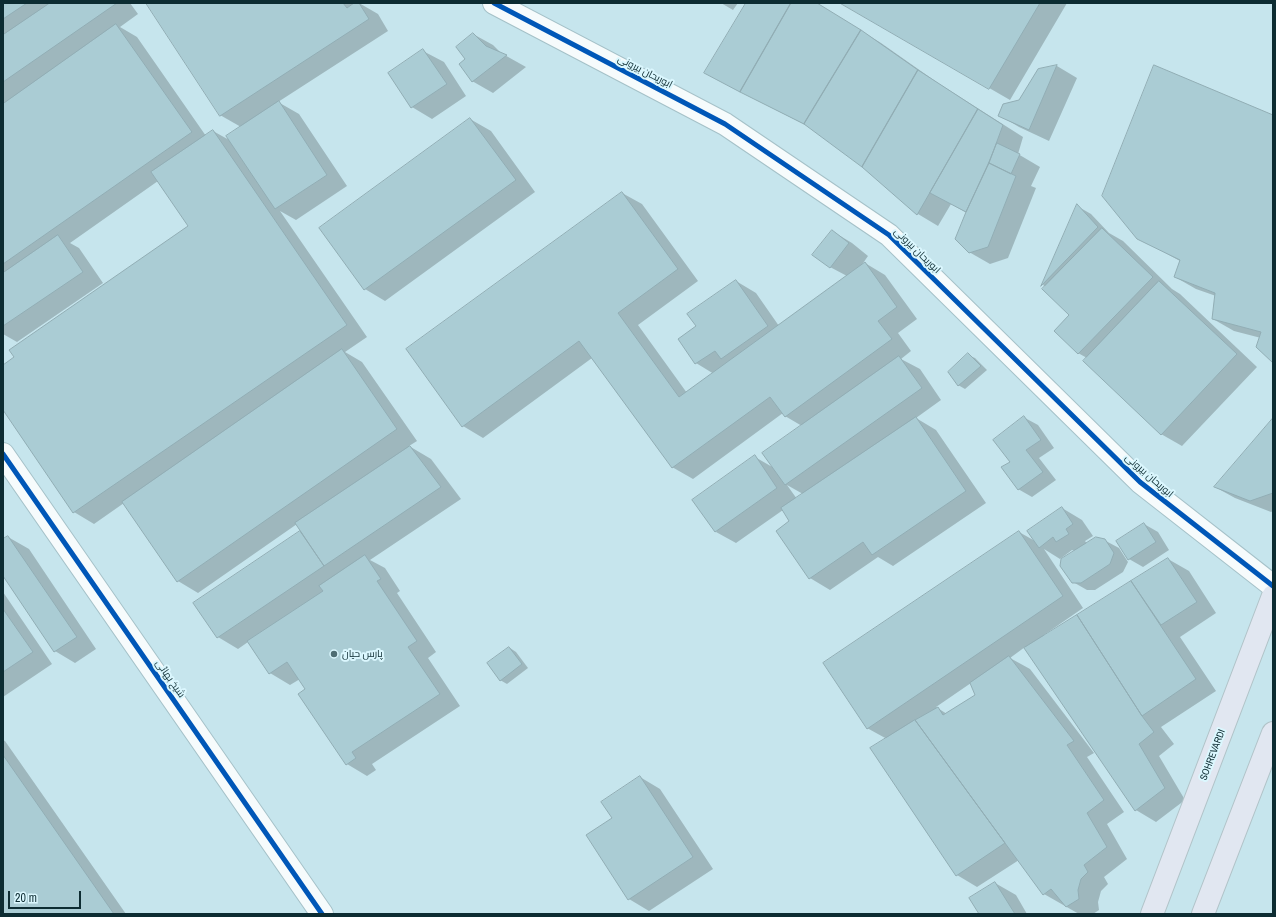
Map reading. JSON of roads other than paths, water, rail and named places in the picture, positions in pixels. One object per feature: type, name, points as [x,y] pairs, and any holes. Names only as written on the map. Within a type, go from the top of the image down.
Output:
[{"type":"main road","name":"SOHREVARDI","points":[[1152,914],[1273,596]]},
{"type":"main road","points":[[1203,914],[1273,733]]},
{"type":"street","name":"ابوریحان بیرونی","points":[[494,3],[725,124],[889,235],[1140,482],[1273,586]]},
{"type":"street","name":"شیخ بهائی","points":[[3,454],[322,914]]},
{"type":"place","name":"پارس حیان","points":[[334,654]]}]
